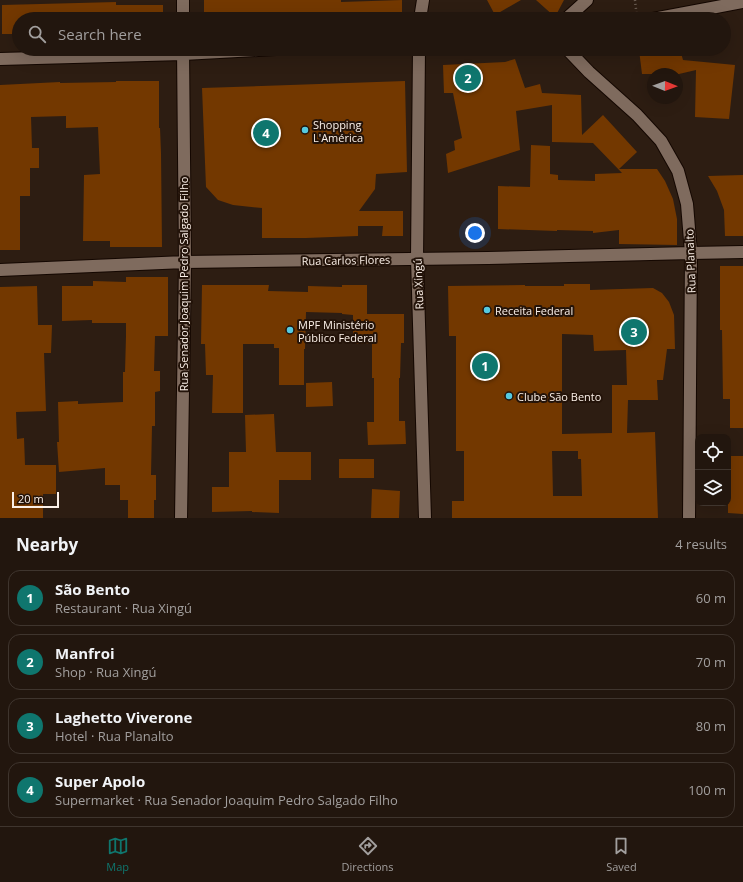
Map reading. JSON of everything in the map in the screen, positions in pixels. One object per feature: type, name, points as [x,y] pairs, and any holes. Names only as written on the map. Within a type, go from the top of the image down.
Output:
[{"type":"main road","points":[[183,0],[183,12]]},
{"type":"main road","points":[[421,12],[423,0]]},
{"type":"main road","points":[[574,12],[587,0]]},
{"type":"main road","points":[[690,12],[743,2]]},
{"type":"main road","points":[[0,59],[78,56]]},
{"type":"main road","name":"Rua Senador Joaquim Pedro Salgado Filho","points":[[181,518],[185,262],[183,56]]},
{"type":"main road","name":"Rua Xingú","points":[[419,56],[417,259],[425,518]]},
{"type":"main road","name":"Rua Planalto","points":[[574,56],[589,72],[637,115],[661,141],[678,171],[687,204],[691,253],[689,518]]},
{"type":"main road","name":"Rua Carlos Flores","points":[[0,270],[185,262],[743,252]]},
{"type":"path","points":[[635,0],[636,12]]},
{"type":"building","points":[[204,0],[341,0],[341,2],[402,0],[402,12],[204,12]]},
{"type":"building","points":[[487,0],[521,0],[500,12],[493,12]]},
{"type":"building","points":[[536,0],[564,0],[558,12],[549,12]]},
{"type":"building","points":[[116,2],[116,5],[163,5],[163,12],[12,12],[12,34],[2,34],[2,5]]},
{"type":"building","points":[[640,56],[682,56],[683,60],[735,65],[729,119],[695,117],[696,70],[683,73],[683,68],[647,68],[647,74],[642,74]]},
{"type":"building","points":[[515,59],[525,88],[540,84],[542,93],[581,95],[582,135],[603,115],[637,152],[619,169],[657,169],[665,181],[673,199],[677,219],[677,245],[619,244],[619,230],[593,233],[593,231],[498,229],[498,186],[530,187],[531,145],[550,146],[550,174],[558,175],[558,180],[595,181],[595,174],[622,173],[593,143],[552,142],[552,105],[516,111],[520,150],[448,173],[446,154],[455,150],[454,141],[462,138],[453,93],[444,93],[443,65],[505,62]]},
{"type":"building","points":[[159,81],[162,247],[110,247],[110,241],[83,241],[84,175],[100,174],[98,127],[66,128],[66,116],[31,117],[32,148],[39,148],[39,168],[30,168],[30,196],[20,196],[20,250],[0,250],[0,85]]},
{"type":"building","name":"Shopping L'América","points":[[405,81],[407,172],[376,174],[375,189],[359,211],[403,211],[403,236],[382,236],[383,226],[358,226],[358,236],[262,238],[262,208],[233,205],[218,200],[206,187],[202,88]]},
{"type":"building","points":[[743,175],[743,236],[725,236],[724,210],[717,191],[708,176]]},
{"type":"building","points":[[720,266],[743,266],[743,428],[730,428],[730,399],[723,399],[722,330],[720,330]]},
{"type":"building","points":[[126,277],[168,277],[168,336],[155,336],[154,371],[160,371],[160,391],[155,392],[155,426],[152,426],[151,475],[156,475],[154,518],[128,518],[128,500],[120,500],[120,485],[105,485],[105,468],[59,472],[57,442],[59,442],[58,402],[78,401],[78,404],[123,402],[123,372],[125,372],[126,336],[126,323],[92,323],[92,320],[62,321],[62,286],[93,286],[93,281],[126,282]]},
{"type":"building","points":[[564,284],[590,284],[590,290],[653,288],[662,293],[669,302],[674,315],[675,349],[667,349],[663,380],[657,380],[658,400],[628,400],[627,433],[655,432],[658,518],[452,518],[452,501],[464,501],[464,451],[456,451],[456,336],[449,336],[448,286],[564,286]],"holes":[[[562,334],[593,335],[594,351],[626,350],[627,385],[612,385],[612,433],[562,434]],[[552,451],[578,451],[578,459],[581,459],[582,496],[553,496]]]},
{"type":"building","points":[[202,285],[269,285],[268,291],[308,292],[308,286],[342,287],[342,285],[367,285],[367,314],[404,314],[404,343],[401,343],[399,378],[399,421],[405,421],[406,444],[368,445],[367,422],[374,422],[372,343],[353,344],[353,315],[342,313],[306,312],[304,385],[279,385],[279,348],[274,348],[274,344],[243,344],[243,413],[212,413],[213,375],[206,375],[205,344],[201,344]]},
{"type":"building","points":[[37,286],[38,325],[52,325],[51,353],[44,353],[46,411],[16,412],[17,439],[24,438],[25,465],[56,465],[56,494],[43,494],[43,518],[0,518],[0,287]]},
{"type":"building","points":[[332,382],[333,406],[306,407],[306,383]]},
{"type":"building","points":[[274,414],[276,452],[311,452],[311,480],[279,480],[279,513],[252,511],[212,512],[212,487],[229,487],[229,452],[246,452],[245,415]]},
{"type":"building","points":[[731,456],[743,456],[743,514],[728,513],[728,506],[731,506]]},
{"type":"building","points":[[339,459],[374,459],[374,478],[339,478]]},
{"type":"building","points":[[372,489],[400,491],[399,518],[371,518]]},
{"type":"place","name":"Manfroi","points":[[468,78]]},
{"type":"place","name":"Shopping L'América","points":[[305,130]]},
{"type":"place","name":"Super Apolo","points":[[266,133]]},
{"type":"place","name":"Receita Federal","points":[[487,310]]},
{"type":"place","name":"MPF Ministério Público Federal","points":[[290,330]]},
{"type":"place","name":"Laghetto Viverone","points":[[634,332]]},
{"type":"place","name":"São Bento","points":[[485,366]]},
{"type":"place","name":"Clube São Bento","points":[[509,396]]}]
